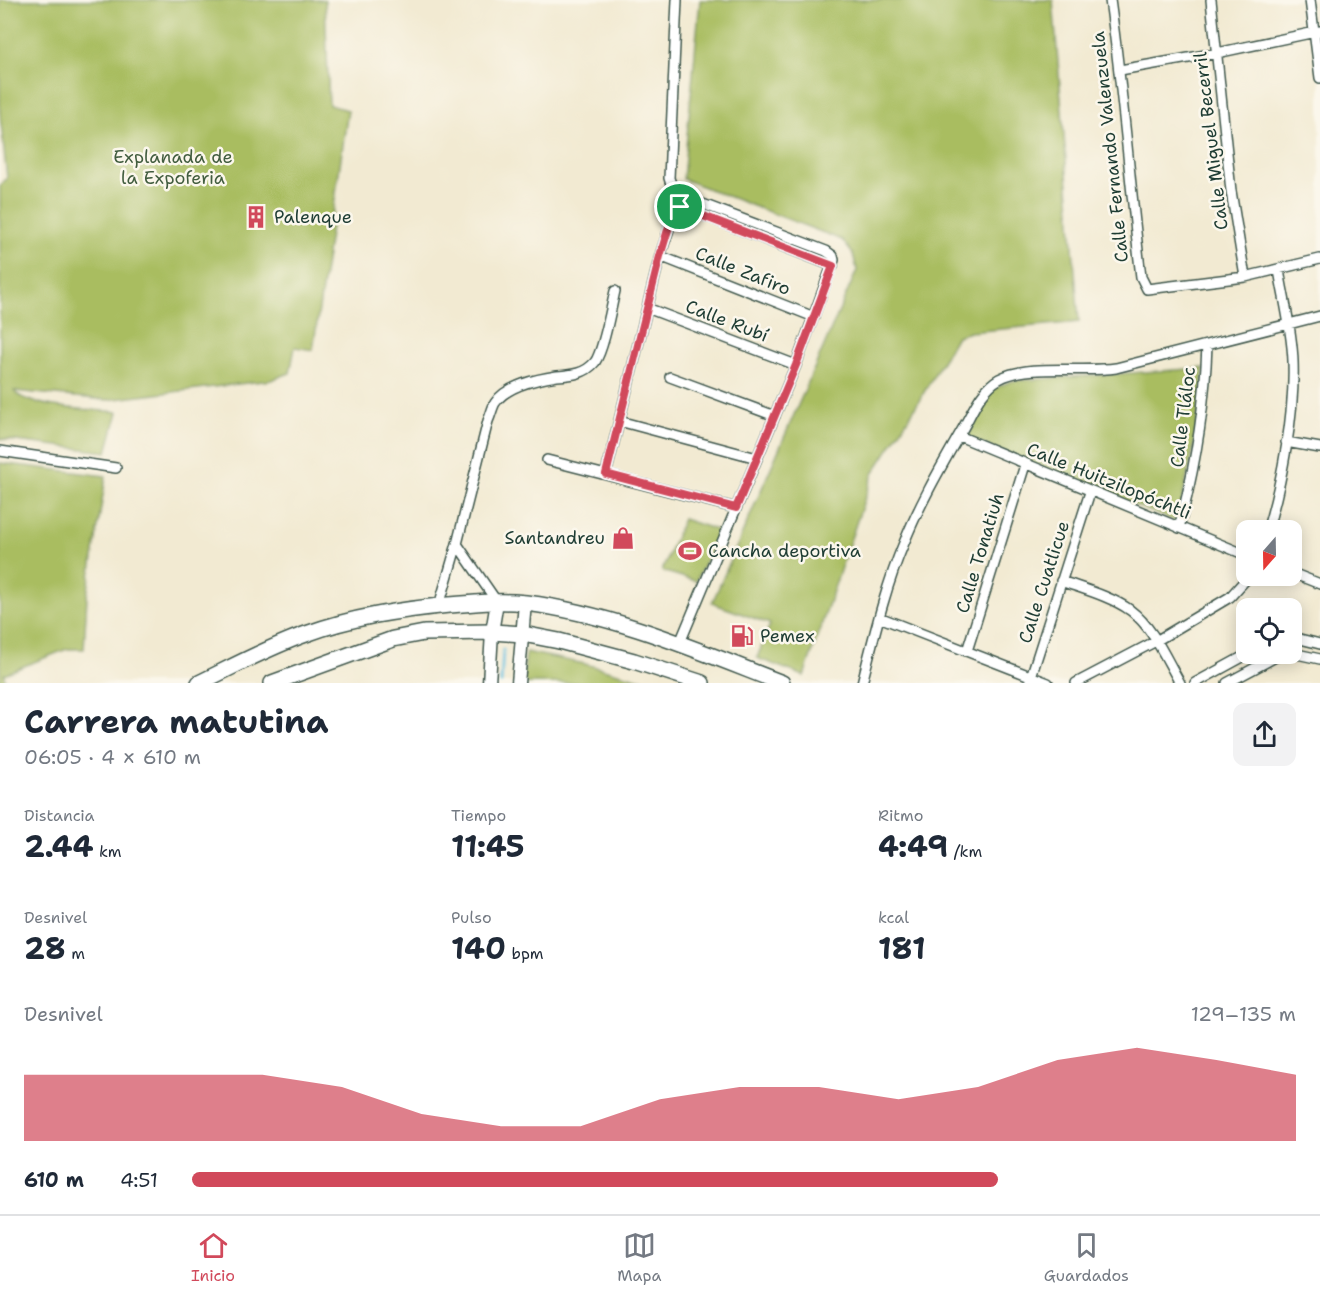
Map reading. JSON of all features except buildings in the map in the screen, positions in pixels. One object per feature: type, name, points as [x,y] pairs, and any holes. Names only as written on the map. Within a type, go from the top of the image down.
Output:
[{"type":"main road","points":[[199,683],[260,652],[306,634],[362,618],[399,610],[497,602],[525,603],[591,616],[782,683]]},
{"type":"main road","points":[[272,683],[393,639],[424,633],[492,632],[523,634],[586,648],[702,683]]},
{"type":"street","points":[[676,0],[669,178],[673,190],[826,251],[833,261]]},
{"type":"street","name":"Calle Fernando Valenzuela","points":[[1110,0],[1120,70],[1126,147],[1141,277],[1147,289],[1245,277]]},
{"type":"street","name":"Calle Miguel Becerril","points":[[1211,0],[1232,191],[1245,277]]},
{"type":"street","points":[[1310,0],[1317,32],[1320,78]]},
{"type":"street","points":[[1120,70],[1317,32]]},
{"type":"street","points":[[606,474],[660,256],[674,210],[680,207],[833,261]]},
{"type":"street","name":"Calle Zafiro","points":[[660,256],[814,317]]},
{"type":"street","points":[[1245,277],[1320,259]]},
{"type":"street","points":[[679,645],[796,365],[833,261]]},
{"type":"street","points":[[1269,520],[1286,442],[1293,383],[1289,324],[1279,270]]},
{"type":"street","points":[[439,606],[488,421],[495,404],[503,394],[515,387],[553,377],[578,374],[590,368],[598,356],[615,291]]},
{"type":"street","name":"Calle Rubí","points":[[647,308],[796,365]]},
{"type":"street","points":[[862,683],[879,617],[895,567],[915,517],[932,481],[990,385],[1010,375],[1038,370],[1100,370],[1320,316]]},
{"type":"street","name":"Calle Tláloc","points":[[1179,528],[1199,438],[1205,392],[1207,345]]},
{"type":"street","points":[[670,376],[774,416]]},
{"type":"street","points":[[619,421],[757,458]]},
{"type":"street","name":"Calle Huitzilopóchtli","points":[[959,436],[1236,551]]},
{"type":"street","points":[[1286,442],[1320,448]]},
{"type":"street","points":[[0,451],[116,468]]},
{"type":"street","points":[[548,460],[736,508]]},
{"type":"street","name":"Calle Tonatiuh","points":[[967,651],[1025,465]]},
{"type":"street","name":"Calle Cuatlicue","points":[[1030,680],[1090,492]]},
{"type":"street","points":[[457,544],[497,602],[492,632],[489,683]]},
{"type":"street","points":[[1302,577],[1320,584]]},
{"type":"street","points":[[1061,581],[1116,602],[1130,610],[1156,641],[1180,683]]},
{"type":"street","points":[[1076,683],[1156,641],[1230,597],[1240,586]]},
{"type":"street","points":[[518,683],[525,603]]},
{"type":"street","points":[[879,617],[967,651],[1030,680],[1048,683]]},
{"type":"street","points":[[1302,640],[1320,644]]},
{"type":"street","points":[[1302,655],[1320,659]]},
{"type":"street","points":[[1195,683],[1236,661]]},
{"type":"street","points":[[1227,683],[1262,664]]},
{"type":"green space","name":"Explanada de la Expoferia","points":[[0,0],[325,0],[329,105],[348,110],[313,350],[295,347],[290,373],[271,380],[107,400],[14,391],[21,397],[46,405],[118,412],[107,452],[0,439],[0,186],[7,178],[0,115]]},
{"type":"green space","points":[[700,0],[1053,0],[1079,322],[970,332],[957,336],[873,474],[804,676],[757,658],[770,624],[712,603],[857,270],[853,254],[842,240],[683,179]]},
{"type":"green space","points":[[1204,368],[1193,451],[1177,522],[967,438],[991,390],[1011,381]]},
{"type":"green space","points":[[0,463],[106,476],[87,596],[84,649],[67,649],[4,674],[5,683],[0,683]]},
{"type":"green space","name":"Cancha deportiva","points":[[683,519],[720,531],[696,581],[662,571]]},
{"type":"green space","points":[[526,652],[585,664],[655,683],[523,683]]},
{"type":"waterway","points":[[501,683],[503,650]]},
{"type":"place","name":"Palenque","points":[[256,217]]},
{"type":"place","name":"Santandreu","points":[[623,538]]},
{"type":"place","name":"Cancha deportiva","points":[[690,551]]},
{"type":"place","name":"Pemex","points":[[742,636]]},
{"type":"route","points":[[680,207],[833,266],[796,365],[736,508],[606,474],[660,256],[674,210],[680,207]]}]
